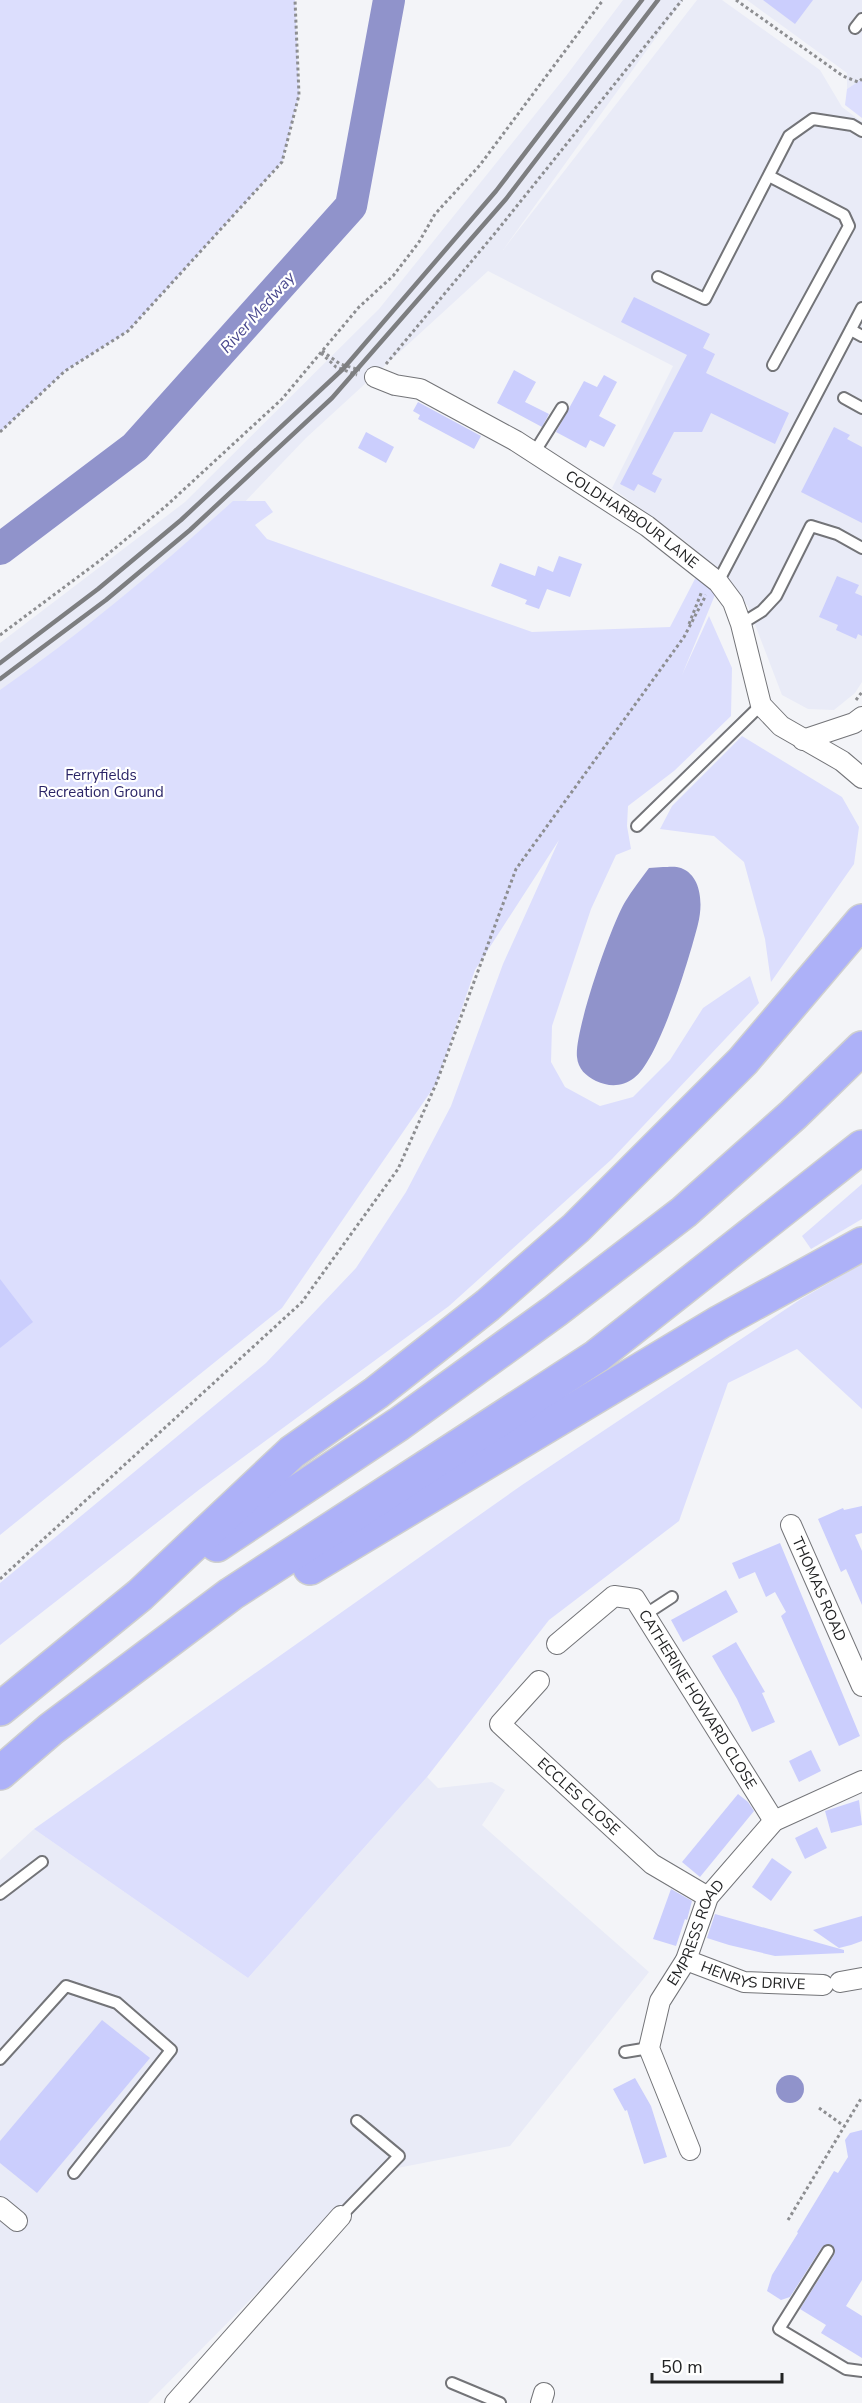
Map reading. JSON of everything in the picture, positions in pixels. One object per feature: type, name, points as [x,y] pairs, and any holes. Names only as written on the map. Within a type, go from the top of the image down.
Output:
[{"type":"highway","points":[[0,1709],[140,1595],[292,1452],[376,1393],[488,1305],[576,1228],[743,1061],[862,921]]},
{"type":"highway","points":[[140,1595],[399,1424],[555,1311],[684,1212],[793,1115],[862,1048]]},
{"type":"highway","points":[[0,1773],[51,1729],[231,1594],[597,1356],[862,1147]]},
{"type":"highway","points":[[141,1662],[330,1556],[720,1322],[862,1244]]},
{"type":"street","name":"COLDHARBOUR LANE","points":[[375,377],[394,386],[420,389],[534,453],[647,526],[714,580],[733,602],[741,624],[761,705]]},
{"type":"street","points":[[761,705],[781,726],[842,761],[862,778]]},
{"type":"street","points":[[803,740],[854,723],[862,717]]},
{"type":"street","name":"THOMAS ROAD","points":[[791,1525],[862,1686]]},
{"type":"street","name":"CATHERINE HOWARD CLOSE","points":[[557,1644],[614,1596],[635,1599],[774,1821]]},
{"type":"street","name":"ECCLES CLOSE","points":[[538,1681],[500,1724],[652,1864],[708,1897]]},
{"type":"street","name":"EMPRESS ROAD","points":[[649,2048],[660,2001],[686,1960],[708,1897],[774,1821],[862,1781]]},
{"type":"street","name":"HENRYS DRIVE","points":[[686,1960],[744,1982],[831,1984],[862,1978]]},
{"type":"street","points":[[649,2048],[690,2150]]},
{"type":"street","points":[[0,2207],[17,2221]]},
{"type":"street","points":[[176,2403],[341,2216]]},
{"type":"lane","points":[[658,277],[705,299],[789,136],[813,119],[852,125],[862,131]]},
{"type":"lane","points":[[769,176],[844,215],[849,226],[772,365]]},
{"type":"lane","points":[[714,580],[862,308]]},
{"type":"lane","points":[[851,330],[862,336]]},
{"type":"lane","points":[[844,398],[862,408]]},
{"type":"lane","points":[[534,453],[562,408]]},
{"type":"lane","points":[[741,624],[762,611],[776,596],[811,526],[837,534],[862,548]]},
{"type":"lane","points":[[637,826],[761,705]]},
{"type":"lane","points":[[646,1614],[672,1597]]},
{"type":"lane","points":[[0,1894],[42,1862]]},
{"type":"lane","points":[[0,2059],[66,1986],[117,2002],[171,2050],[74,2173]]},
{"type":"lane","points":[[625,2052],[649,2048]]},
{"type":"lane","points":[[341,2216],[399,2156],[357,2121]]},
{"type":"lane","points":[[828,2251],[779,2329],[846,2369],[862,2371]]},
{"type":"lane","points":[[452,2383],[500,2403]]},
{"type":"path","points":[[0,432],[65,371],[128,331],[282,162],[299,95],[295,0]]},
{"type":"path","points":[[0,635],[102,559],[166,506],[282,399],[359,307],[393,276],[419,242],[435,214],[480,165],[603,0]]},
{"type":"path","points":[[375,377],[496,232],[682,0]]},
{"type":"path","points":[[736,0],[843,76],[858,82],[862,79]]},
{"type":"path","points":[[322,352],[336,367],[358,377],[375,377]]},
{"type":"path","points":[[322,352],[340,364],[359,369],[375,377]]},
{"type":"path","points":[[0,1579],[302,1302],[398,1169],[436,1084],[516,869],[684,637],[714,580]]},
{"type":"path","points":[[788,2220],[862,2097]]},
{"type":"path","points":[[819,2108],[845,2126]]},
{"type":"shaded area","points":[[623,0],[683,0],[503,250],[697,0],[722,0],[820,70],[842,107],[862,122],[862,682],[855,693],[834,710],[808,709],[782,695],[748,606],[698,558],[689,544],[612,488],[673,366],[488,271],[306,438],[240,507],[0,697],[0,643],[185,502],[379,309],[566,76]]},
{"type":"shaded area","points":[[747,0],[862,0],[862,79],[847,89],[847,73]]},
{"type":"shaded area","points":[[427,1777],[438,1788],[492,1782],[505,1790],[482,1825],[649,1972],[510,2146],[377,2172],[148,2403],[0,2403],[0,1860],[34,1829],[248,1978]]},
{"type":"green space","points":[[0,0],[295,0],[299,95],[282,162],[128,331],[65,371],[0,432]]},
{"type":"green space","points":[[862,79],[862,118],[845,105],[847,89]]},
{"type":"green space","name":"Ferryfields Recreation Ground","points":[[233,501],[265,501],[273,512],[255,525],[267,539],[532,632],[670,627],[697,575],[717,590],[682,675],[709,616],[732,668],[731,716],[674,771],[628,806],[627,826],[631,849],[616,855],[591,909],[552,1026],[551,1062],[565,1087],[600,1106],[633,1097],[670,1060],[703,1008],[750,976],[759,1003],[612,1159],[449,1306],[200,1489],[0,1645],[0,1583],[266,1363],[356,1268],[406,1192],[451,1106],[503,964],[559,840],[475,970],[436,1084],[282,1308],[0,1535],[0,690],[120,599]]},
{"type":"green space","points":[[742,736],[842,797],[859,827],[854,864],[771,982],[765,939],[744,862],[714,836],[660,829],[672,806]]},
{"type":"green space","points":[[862,1184],[862,1219],[811,1249],[802,1236]]},
{"type":"green space","points":[[862,1264],[862,1409],[797,1349],[728,1383],[679,1521],[549,1620],[427,1777],[248,1978],[34,1829],[522,1485],[801,1299]]},
{"type":"water","points":[[649,868],[681,868],[693,877],[699,892],[700,908],[688,959],[672,1006],[653,1051],[644,1068],[634,1078],[615,1085],[596,1081],[583,1072],[577,1057],[581,1025],[603,955],[625,902]]},
{"type":"water","points":[[790,2075],[800,2079],[804,2089],[800,2099],[790,2103],[780,2099],[776,2089],[780,2079]]},
{"type":"building","points":[[763,0],[813,0],[795,24]]},
{"type":"building","points":[[634,297],[710,334],[703,348],[715,354],[706,373],[789,413],[775,444],[711,413],[702,432],[674,432],[652,474],[662,479],[655,493],[638,484],[634,491],[620,484],[687,355],[621,322]]},
{"type":"building","points":[[514,370],[536,382],[525,402],[549,414],[542,427],[497,403]]},
{"type":"building","points":[[604,375],[617,382],[599,416],[616,425],[604,447],[590,440],[586,448],[556,432],[584,381],[597,387]]},
{"type":"building","points":[[418,402],[481,436],[474,449],[418,419],[420,415],[413,411]]},
{"type":"building","points":[[834,427],[850,435],[847,439],[862,447],[862,523],[801,492]]},
{"type":"building","points":[[366,432],[394,447],[386,463],[358,448]]},
{"type":"building","points":[[559,556],[582,564],[570,597],[547,589],[539,609],[525,604],[527,600],[491,586],[500,563],[535,576],[538,566],[553,572]]},
{"type":"building","points":[[837,576],[859,585],[855,593],[862,596],[862,636],[858,634],[856,639],[836,630],[838,625],[819,617]]},
{"type":"building","points":[[0,1279],[33,1322],[0,1348]]},
{"type":"building","points":[[862,1506],[862,1533],[855,1535],[862,1551],[862,1605],[846,1569],[841,1572],[818,1519],[843,1508],[844,1510]]},
{"type":"building","points":[[780,1543],[860,1736],[839,1746],[781,1616],[786,1612],[775,1592],[766,1597],[755,1572],[739,1579],[732,1563]]},
{"type":"building","points":[[726,1590],[738,1612],[683,1642],[671,1620]]},
{"type":"building","points":[[736,1642],[765,1692],[762,1693],[775,1722],[752,1732],[737,1699],[712,1656]]},
{"type":"building","points":[[811,1750],[821,1771],[799,1782],[789,1761]]},
{"type":"building","points":[[738,1794],[754,1811],[700,1877],[682,1862]]},
{"type":"building","points":[[859,1800],[862,1825],[831,1833],[825,1811]]},
{"type":"building","points":[[817,1827],[827,1848],[805,1859],[795,1838]]},
{"type":"building","points":[[772,1858],[792,1872],[771,1901],[752,1887]]},
{"type":"building","points":[[671,1889],[692,1901],[676,1946],[653,1939]]},
{"type":"building","points":[[715,1914],[844,1950],[844,1953],[775,1956],[729,1945],[707,1938]]},
{"type":"building","points":[[862,1916],[862,1941],[851,1945],[839,1948],[813,1930]]},
{"type":"building","points":[[102,2020],[150,2058],[37,2193],[0,2163],[0,2141]]},
{"type":"building","points":[[635,2078],[651,2106],[667,2157],[644,2164],[627,2110],[625,2111],[613,2089]]},
{"type":"building","points":[[862,2130],[862,2280],[846,2306],[862,2316],[862,2358],[821,2333],[826,2325],[800,2309],[834,2255],[832,2245],[822,2247],[790,2297],[781,2300],[767,2291],[772,2275],[797,2232],[834,2171],[838,2173],[848,2157],[845,2140],[850,2133]]},
{"type":"waterway","name":"River Medway","points":[[0,549],[135,447],[351,206],[389,0]]},
{"type":"railway","points":[[0,663],[98,589],[181,520],[343,369],[496,191],[642,0]]},
{"type":"railway","points":[[0,679],[106,600],[190,530],[332,398],[506,199],[658,0]]}]
